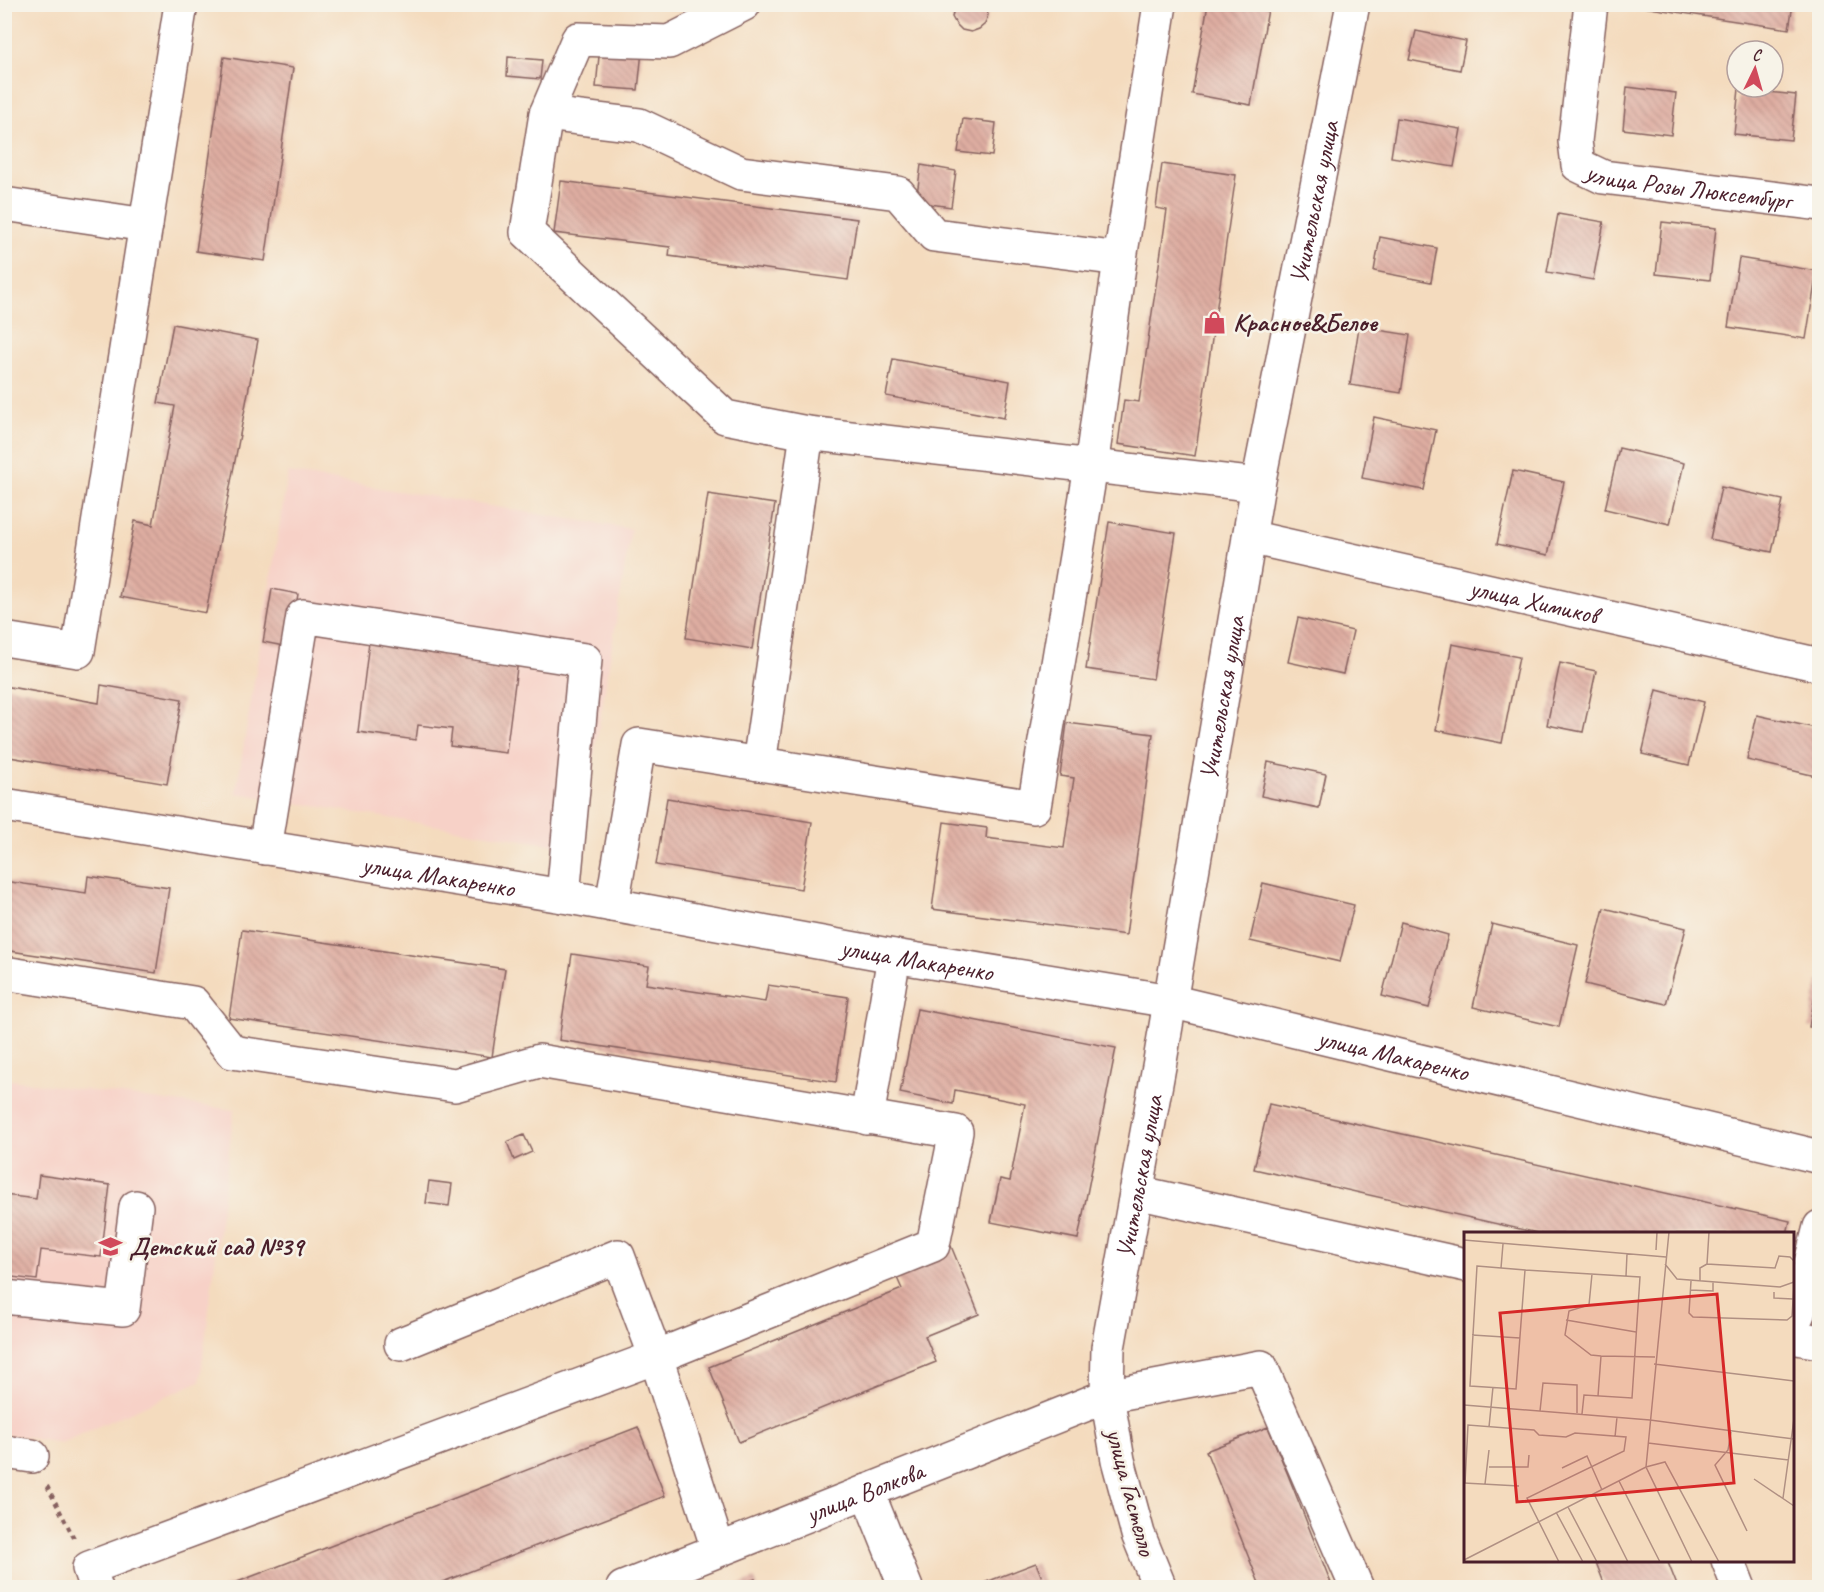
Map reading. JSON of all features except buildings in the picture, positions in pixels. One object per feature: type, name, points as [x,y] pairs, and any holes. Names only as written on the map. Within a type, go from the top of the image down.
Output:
[{"type":"street","points":[[4,639],[78,651],[181,4]]},
{"type":"street","points":[[744,4],[669,42],[579,39],[546,114],[526,232],[725,417],[807,433],[1258,485]]},
{"type":"street","points":[[612,905],[639,745],[1034,807],[1090,467],[1160,4]]},
{"type":"street","name":"Учительская улица","points":[[1107,1396],[1108,1348],[1258,485],[1353,4]]},
{"type":"street","name":"улица Розы Люксембург","points":[[1592,4],[1575,141],[1578,165],[1603,177],[1820,204]]},
{"type":"street","points":[[546,114],[639,125],[741,173],[898,193],[934,235],[1120,259]]},
{"type":"street","points":[[4,204],[146,225]]},
{"type":"street","points":[[759,764],[807,433]]},
{"type":"street","name":"улица Химиков","points":[[1249,537],[1820,665]]},
{"type":"street","points":[[265,848],[303,616],[585,660],[563,896]]},
{"type":"street","name":"улица Макаренко","points":[[4,805],[563,896],[894,956],[1170,1001],[1820,1157]]},
{"type":"street","points":[[867,1118],[894,956]]},
{"type":"street","points":[[4,973],[192,1003],[232,1052],[455,1085],[539,1061],[956,1132],[933,1245],[93,1578]]},
{"type":"street","points":[[1136,1192],[1464,1265]]},
{"type":"street","points":[[4,1297],[123,1309],[136,1207]]},
{"type":"street","points":[[1794,1317],[1798,1314],[1820,1227]]},
{"type":"street","points":[[401,1344],[618,1256],[656,1356],[718,1550]]},
{"type":"street","points":[[1794,1337],[1820,1342]]},
{"type":"street","name":"улица Волкова","points":[[641,1584],[718,1550],[1107,1396],[1261,1367],[1357,1587]]},
{"type":"street","name":"улица Гастелло","points":[[1107,1396],[1118,1460],[1138,1534],[1160,1587]]},
{"type":"street","points":[[867,1491],[906,1587]]},
{"type":"street","points":[[1729,1562],[1739,1587]]},
{"type":"path","points":[[18,1454],[93,1578]]},
{"type":"shaded area","points":[[288,473],[631,529],[579,849],[236,793]]},
{"type":"shaded area","name":"Детский сад №39","points":[[4,1079],[234,1110],[200,1381],[61,1443],[5,1434]]},
{"type":"place","name":"Красное&Белое","points":[[1215,322]]},
{"type":"place","name":"Детский сад №39","points":[[111,1246]]}]
